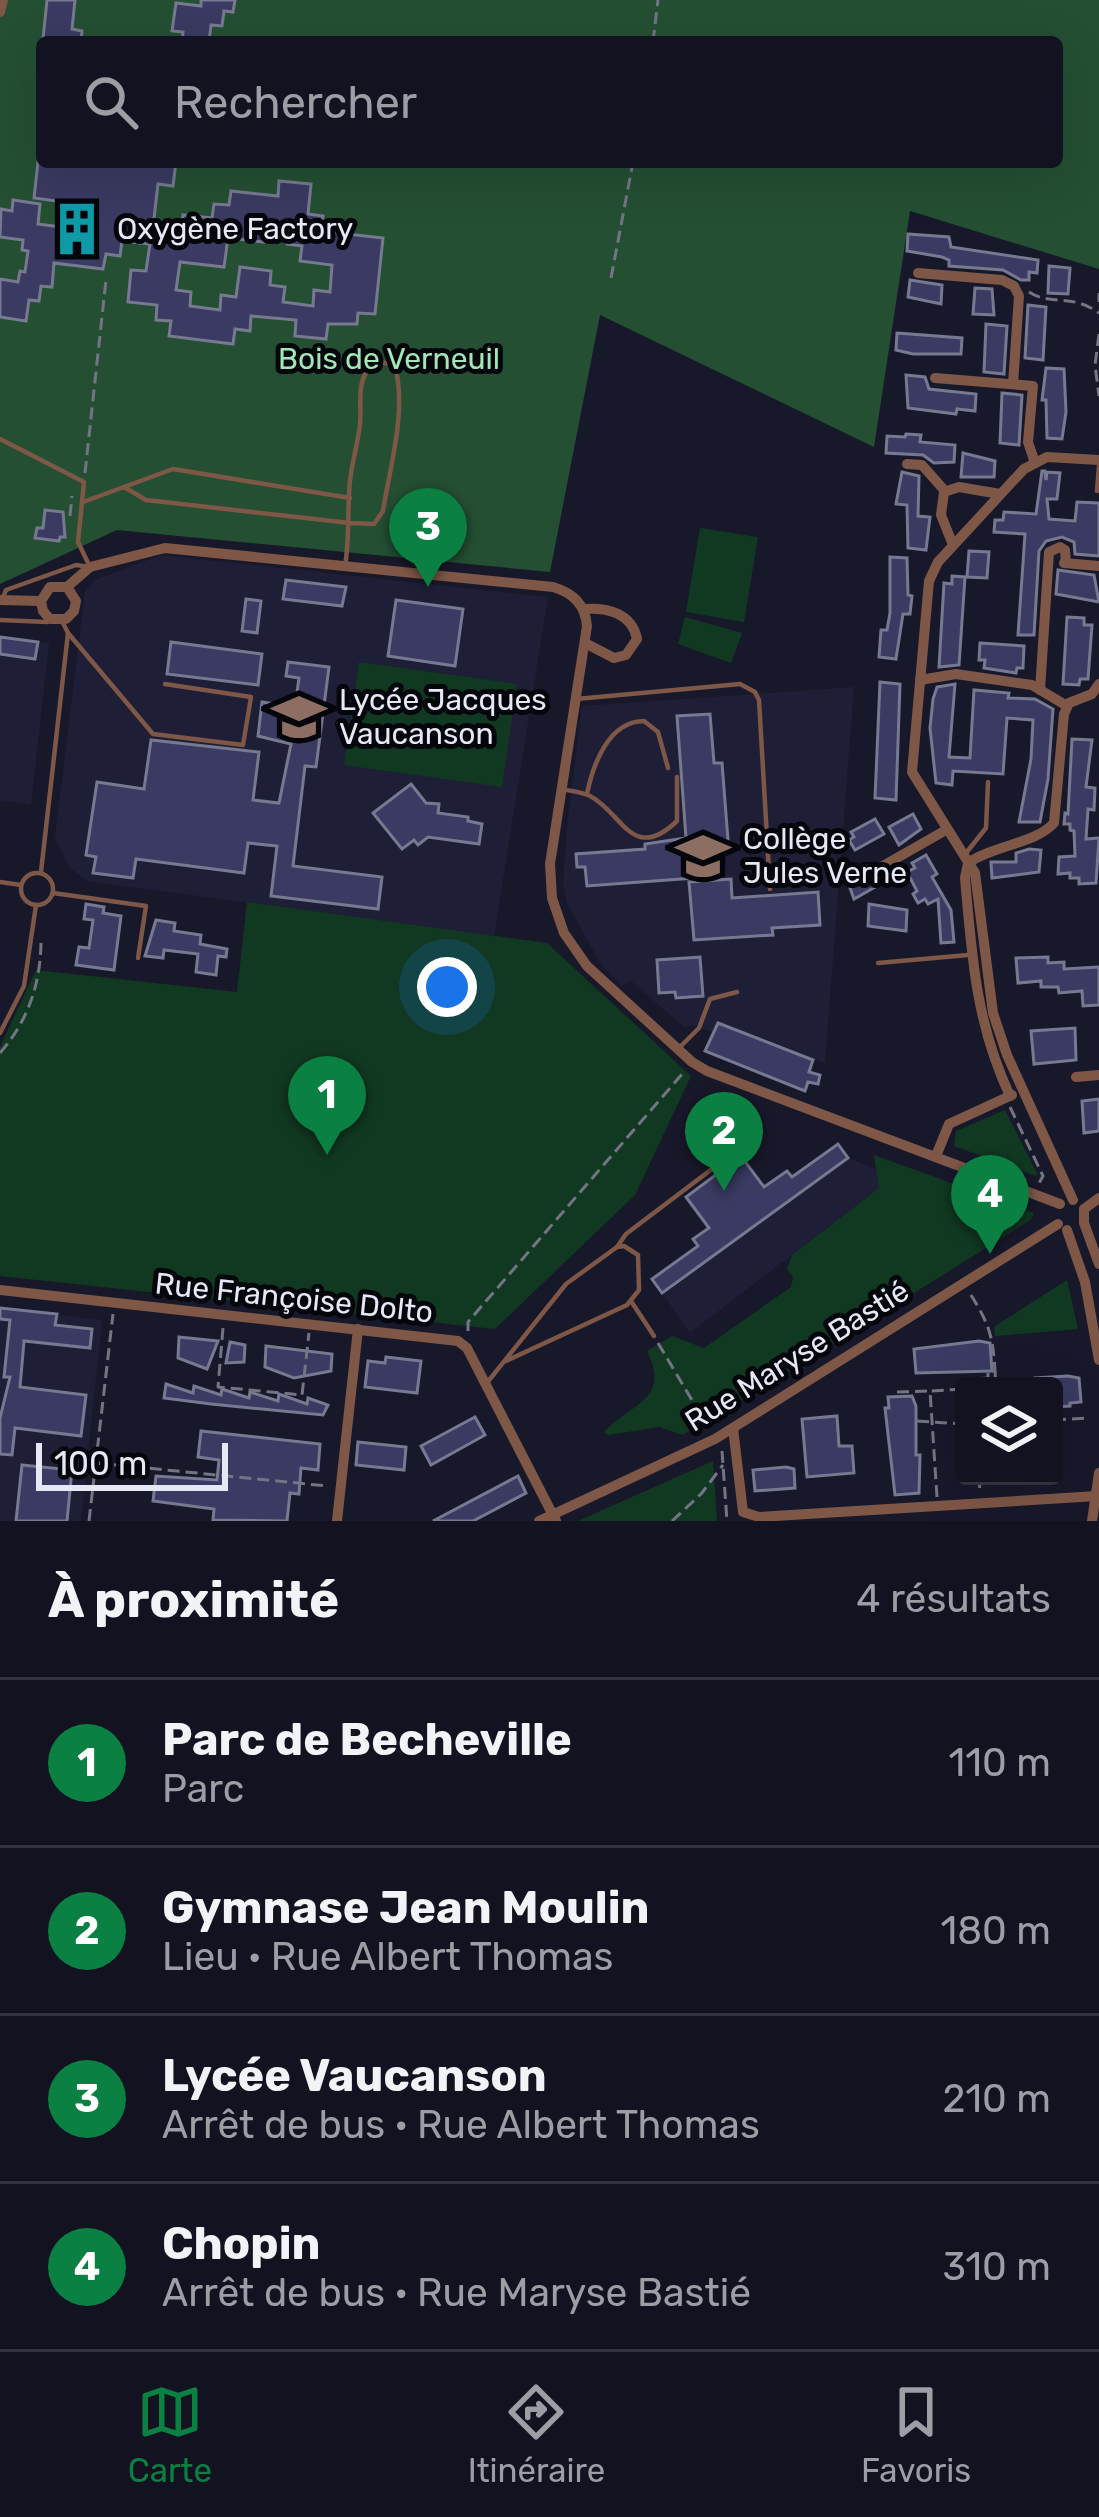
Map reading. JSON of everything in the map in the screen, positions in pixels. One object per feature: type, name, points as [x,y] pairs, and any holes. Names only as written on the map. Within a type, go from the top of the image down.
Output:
[{"type":"street","points":[[0,12],[3,0]]},
{"type":"street","points":[[918,274],[1002,280],[1014,286],[1019,296],[1013,384]]},
{"type":"street","points":[[935,378],[1033,386],[1028,442],[1034,463]]},
{"type":"street","points":[[1066,1202],[993,1013],[975,873],[912,772],[928,581],[938,562],[1034,463],[1047,457],[1099,463]]},
{"type":"street","points":[[907,464],[922,465],[945,490]]},
{"type":"street","points":[[945,490],[958,487],[1000,494]]},
{"type":"street","points":[[945,490],[940,515],[953,545]]},
{"type":"street","points":[[67,587],[76,606],[70,616],[56,620],[43,611],[41,601],[50,587],[67,587],[90,567],[165,548],[553,587],[572,595],[583,608],[585,643],[550,880],[564,933],[587,966],[692,1062],[740,1084],[1066,1202],[1084,1216],[1099,1264]]},
{"type":"street","points":[[1040,690],[1049,562],[1099,566]]},
{"type":"street","points":[[1,600],[41,601]]},
{"type":"street","points":[[583,608],[606,609],[628,619],[637,639],[626,655],[614,658],[585,643]]},
{"type":"street","points":[[920,680],[956,674],[1040,690],[1067,706]]},
{"type":"street","points":[[965,859],[1044,834],[1054,823],[1064,714],[1067,706],[1097,693]]},
{"type":"street","points":[[881,867],[946,830]]},
{"type":"street","points":[[965,859],[980,1015],[1010,1096]]},
{"type":"street","points":[[1076,1077],[1099,1075]]},
{"type":"street","points":[[936,1156],[949,1124],[1023,1090]]},
{"type":"street","name":"Rue Maryse Bastié","points":[[539,1521],[715,1439],[1084,1216],[1099,1198]]},
{"type":"street","points":[[1066,1202],[1055,1212],[1085,1282],[1099,1360]]},
{"type":"street","name":"Rue Françoise Dolto","points":[[0,1290],[458,1341],[467,1348],[555,1517]]},
{"type":"street","points":[[337,1521],[358,1329]]},
{"type":"street","points":[[733,1427],[743,1512],[759,1517],[873,1515],[937,1504],[1097,1496]]},
{"type":"street","points":[[1092,1521],[1099,1473]]},
{"type":"lane","points":[[124,487],[146,500],[350,523],[374,524],[383,512],[398,411],[398,376],[388,362],[366,371],[361,388],[350,523],[345,566]]},
{"type":"lane","points":[[0,440],[84,482],[78,542],[90,567]]},
{"type":"lane","points":[[1097,491],[1099,463]]},
{"type":"lane","points":[[82,502],[173,469],[350,498]]},
{"type":"lane","points":[[1,600],[6,590],[76,565],[90,567]]},
{"type":"lane","points":[[0,620],[45,624],[56,620],[153,734],[243,745],[251,697],[165,683]]},
{"type":"lane","points":[[41,872],[68,633]]},
{"type":"lane","points":[[576,699],[740,685],[754,692],[759,700],[770,889]]},
{"type":"lane","points":[[587,794],[610,738],[628,722],[644,721],[658,732],[668,768]]},
{"type":"lane","points":[[561,790],[587,794],[611,810],[623,830],[650,835],[677,820],[677,777]]},
{"type":"lane","points":[[965,859],[986,828],[988,782]]},
{"type":"lane","points":[[41,872],[53,882],[53,893],[47,902],[36,905],[26,901],[21,885],[26,876],[41,872]]},
{"type":"lane","points":[[0,882],[21,885]]},
{"type":"lane","points":[[53,893],[146,906],[138,958]]},
{"type":"lane","points":[[0,1033],[24,986],[36,905]]},
{"type":"lane","points":[[878,963],[972,955]]},
{"type":"lane","points":[[678,1049],[699,1028],[710,999],[737,992]]},
{"type":"lane","points":[[486,1384],[566,1284],[746,1144]]},
{"type":"lane","points":[[506,1361],[632,1301],[641,1281],[638,1255],[617,1247]]},
{"type":"lane","points":[[632,1301],[654,1336]]},
{"type":"path","points":[[654,36],[658,0]]},
{"type":"path","points":[[611,278],[632,168]]},
{"type":"path","points":[[84,482],[106,280]]},
{"type":"path","points":[[1014,286],[1036,298],[1074,298],[1099,313]]},
{"type":"path","points":[[1099,293],[1099,302]]},
{"type":"path","points":[[1099,334],[1095,365],[1099,396]]},
{"type":"path","points":[[467,1348],[468,1322],[692,1062]]},
{"type":"path","points":[[1010,1096],[1010,1108],[1043,1176],[1034,1192]]},
{"type":"path","points":[[970,1293],[992,1329],[995,1377]]},
{"type":"path","points":[[89,1521],[114,1302]]},
{"type":"path","points":[[224,1314],[218,1387],[302,1395],[310,1324]]},
{"type":"path","points":[[654,1336],[722,1449],[727,1521]]},
{"type":"path","points":[[988,1377],[988,1372],[995,1371]]},
{"type":"path","points":[[897,1392],[955,1390]]},
{"type":"path","points":[[930,1391],[937,1504]]},
{"type":"path","points":[[1063,1420],[1089,1418]]},
{"type":"path","points":[[917,1421],[955,1423]]},
{"type":"path","points":[[96,1463],[340,1487]]},
{"type":"path","points":[[672,1521],[723,1465]]},
{"type":"path","points":[[979,1485],[980,1502]]},
{"type":"shaded area","name":"Lycée Jacques Vaucanson","points":[[161,555],[548,597],[494,936],[87,881],[69,867],[55,838],[85,591],[95,580]]},
{"type":"shaded area","points":[[0,637],[49,643],[31,804],[0,801]]},
{"type":"shaded area","name":"Collège Jules Verne","points":[[854,687],[825,1063],[718,1023],[714,1033],[684,1027],[631,981],[621,986],[600,963],[567,903],[563,884],[567,827],[582,706]]},
{"type":"shaded area","points":[[838,1144],[848,1158],[876,1169],[879,1188],[690,1333],[652,1279],[697,1246],[693,1239],[764,1187],[787,1171],[793,1177]]},
{"type":"shaded area","points":[[0,1308],[102,1320],[81,1521],[0,1521]]},
{"type":"green space","name":"Bois de Verneuil","points":[[0,0],[1099,0],[1099,269],[910,211],[874,447],[600,315],[550,572],[117,530],[0,584]]},
{"type":"green space","points":[[700,528],[758,537],[744,622],[686,612]]},
{"type":"green space","points":[[685,617],[742,633],[731,663],[678,644]]},
{"type":"green space","points":[[359,662],[517,684],[502,787],[344,765]]},
{"type":"green space","points":[[247,902],[547,943],[691,1076],[635,1195],[495,1329],[0,1276],[0,1047],[36,970],[237,992]]},
{"type":"green space","points":[[1005,1110],[1036,1176],[954,1146],[956,1131]]},
{"type":"green space","points":[[874,1155],[1034,1213],[1031,1220],[682,1435],[660,1427],[604,1432],[651,1390],[653,1367],[647,1351],[672,1336],[704,1348],[791,1287],[793,1277],[787,1269],[792,1255],[879,1188]]},
{"type":"green space","points":[[1067,1280],[1078,1329],[995,1336],[994,1327]]},
{"type":"green space","points":[[713,1461],[717,1521],[579,1521],[580,1520]]},
{"type":"building","points":[[47,0],[75,0],[72,29],[82,31],[82,36],[43,36]]},
{"type":"building","points":[[201,0],[235,0],[233,12],[224,11],[222,26],[211,25],[210,36],[172,31],[176,3],[201,6]]},
{"type":"building","points":[[37,168],[175,168],[173,186],[158,184],[153,227],[181,230],[183,215],[212,218],[214,204],[229,205],[231,191],[278,196],[279,181],[311,184],[308,214],[323,216],[321,231],[383,238],[375,314],[358,313],[357,324],[328,324],[326,339],[295,336],[296,320],[251,316],[250,331],[235,329],[233,344],[169,336],[171,321],[156,320],[157,305],[128,302],[131,270],[146,271],[150,244],[122,241],[120,256],[106,254],[103,269],[54,263],[52,287],[41,286],[39,301],[29,300],[26,321],[0,317],[0,279],[18,282],[28,251],[22,250],[23,240],[0,237],[1,209],[12,211],[13,200],[40,204],[38,224],[61,227],[64,202],[34,198]],"holes":[[[266,227],[289,230],[287,244],[302,246],[300,261],[332,265],[330,292],[314,290],[313,306],[283,302],[285,287],[270,285],[271,271],[240,267],[236,297],[221,295],[220,310],[190,306],[191,292],[176,290],[180,262],[224,267],[228,238],[264,242]]]},
{"type":"building","points":[[908,234],[949,237],[951,247],[1038,260],[1037,273],[1029,272],[1029,280],[1021,280],[1003,270],[949,266],[949,260],[942,257],[907,251]]},
{"type":"building","points":[[1049,266],[1070,268],[1068,294],[1048,293]]},
{"type":"building","points":[[910,280],[942,285],[941,304],[908,297]]},
{"type":"building","points":[[975,288],[992,289],[994,315],[973,314]]},
{"type":"building","points":[[1028,305],[1046,307],[1043,360],[1025,358]]},
{"type":"building","points":[[986,324],[1007,326],[1004,374],[984,372]]},
{"type":"building","points":[[897,333],[962,338],[961,354],[896,350]]},
{"type":"building","points":[[1046,368],[1064,369],[1062,439],[1047,438],[1046,400],[1042,400]]},
{"type":"building","points":[[906,375],[925,377],[929,389],[976,394],[975,411],[957,409],[956,414],[908,408]]},
{"type":"building","points":[[1002,393],[1022,395],[1019,445],[1000,443]]},
{"type":"building","points":[[921,435],[920,442],[955,445],[954,462],[934,463],[923,455],[886,453],[887,436]]},
{"type":"building","points":[[963,453],[995,461],[994,477],[961,477]]},
{"type":"building","points":[[1042,471],[1046,480],[1047,472],[1060,473],[1057,499],[1047,499],[1049,519],[1075,521],[1077,502],[1099,503],[1099,556],[1075,554],[1074,542],[1062,537],[1046,541],[1039,551],[1034,635],[1018,635],[1025,534],[994,532],[995,520],[1003,520],[1004,512],[1036,514]]},
{"type":"building","points":[[902,472],[919,476],[918,516],[930,517],[926,550],[908,548],[907,505],[896,504]]},
{"type":"building","points":[[45,510],[63,512],[65,537],[59,541],[35,538],[37,528],[43,528]]},
{"type":"building","points":[[969,551],[989,552],[987,578],[967,577]]},
{"type":"building","points":[[890,557],[907,558],[908,595],[912,596],[910,614],[903,614],[896,659],[879,657],[881,630],[887,630],[890,613]]},
{"type":"building","points":[[1058,570],[1094,575],[1099,602],[1056,594]]},
{"type":"building","points":[[952,576],[965,577],[959,665],[939,667],[944,583],[952,584]]},
{"type":"building","points":[[286,580],[346,587],[342,606],[283,599]]},
{"type":"building","points":[[246,599],[261,601],[257,633],[242,631]]},
{"type":"building","points":[[396,600],[463,609],[455,666],[388,656]]},
{"type":"building","points":[[1067,617],[1084,618],[1084,625],[1092,625],[1088,679],[1080,679],[1079,685],[1063,684]]},
{"type":"building","points":[[0,637],[38,642],[35,659],[0,654]]},
{"type":"building","points":[[171,642],[262,654],[258,685],[167,674]]},
{"type":"building","points":[[980,643],[1024,646],[1023,668],[1016,673],[984,668],[985,660],[979,660]]},
{"type":"building","points":[[288,662],[329,667],[316,767],[305,766],[293,866],[382,877],[378,909],[271,896],[277,846],[248,843],[244,873],[136,859],[133,878],[93,873],[96,857],[86,855],[97,782],[144,789],[151,740],[259,752],[253,800],[279,803],[291,744],[258,736],[262,702],[295,707],[299,678],[286,676]]},
{"type":"building","points":[[880,682],[900,684],[896,800],[875,798]]},
{"type":"building","points":[[955,684],[949,757],[970,758],[974,690],[1035,699],[1053,709],[1040,822],[1019,822],[1033,720],[1007,718],[1003,774],[953,771],[952,785],[936,783],[930,728],[933,699],[937,687]]},
{"type":"building","points":[[710,714],[714,763],[722,763],[728,840],[692,843],[694,878],[587,886],[585,867],[577,867],[576,854],[645,849],[645,844],[686,838],[677,716]]},
{"type":"building","points":[[1072,739],[1092,740],[1086,787],[1095,788],[1094,810],[1088,809],[1086,839],[1099,838],[1096,883],[1079,884],[1079,878],[1070,878],[1070,873],[1058,874],[1059,857],[1075,856],[1074,831],[1064,824]]},
{"type":"building","points":[[411,784],[426,803],[439,804],[438,813],[482,824],[479,844],[428,837],[402,849],[373,813]]},
{"type":"building","points":[[913,814],[921,829],[899,845],[889,827]]},
{"type":"building","points":[[875,819],[884,834],[855,850],[849,840],[854,837],[851,832]]},
{"type":"building","points":[[1041,850],[1039,872],[992,878],[991,862],[1016,862],[1016,853]]},
{"type":"building","points":[[926,855],[937,874],[932,877],[951,910],[954,942],[941,943],[938,899],[918,903],[913,894],[917,891],[907,872]]},
{"type":"building","points":[[857,867],[861,873],[868,870],[877,886],[854,899],[845,874]]},
{"type":"building","points":[[731,879],[732,898],[818,892],[820,925],[772,928],[773,935],[694,940],[689,882]]},
{"type":"building","points":[[86,904],[121,916],[114,970],[76,965],[79,947],[89,948],[93,920],[84,919]]},
{"type":"building","points":[[869,904],[907,910],[906,931],[868,926]]},
{"type":"building","points":[[156,920],[175,923],[174,931],[201,935],[200,944],[227,949],[226,957],[218,956],[216,975],[196,972],[198,954],[164,950],[163,958],[145,956]]},
{"type":"building","points":[[700,957],[703,996],[676,998],[675,992],[659,993],[657,960]]},
{"type":"building","points":[[1048,957],[1048,963],[1064,962],[1064,969],[1099,967],[1099,1005],[1083,1006],[1082,991],[1059,993],[1058,987],[1041,987],[1041,981],[1018,983],[1016,958]]},
{"type":"building","points":[[718,1023],[813,1060],[809,1072],[820,1075],[818,1084],[808,1082],[805,1091],[705,1051]]},
{"type":"building","points":[[1075,1028],[1076,1060],[1034,1064],[1031,1031]]},
{"type":"building","points":[[1099,1099],[1099,1131],[1084,1133],[1082,1101]]},
{"type":"building","points":[[838,1144],[848,1158],[662,1293],[652,1279],[698,1246],[693,1239],[709,1228],[686,1197],[741,1156],[764,1187],[787,1171],[792,1177]]},
{"type":"building","points":[[0,1308],[57,1314],[55,1325],[92,1329],[90,1348],[24,1341],[20,1387],[86,1395],[81,1436],[15,1428],[12,1455],[0,1454],[0,1418],[10,1377],[4,1377],[10,1320],[0,1319]]},
{"type":"building","points":[[179,1337],[218,1341],[207,1369],[178,1358]]},
{"type":"building","points":[[230,1342],[245,1345],[244,1362],[226,1363]]},
{"type":"building","points":[[990,1343],[992,1371],[916,1373],[914,1349]]},
{"type":"building","points":[[266,1346],[332,1354],[331,1371],[294,1378],[265,1367]]},
{"type":"building","points":[[386,1357],[421,1361],[417,1393],[365,1387],[368,1361],[385,1363]]},
{"type":"building","points":[[1068,1376],[1079,1378],[1081,1402],[1063,1406],[1063,1377],[1052,1377]]},
{"type":"building","points":[[166,1384],[193,1393],[194,1386],[221,1395],[222,1389],[278,1401],[279,1394],[307,1404],[308,1398],[328,1405],[323,1415],[164,1398]]},
{"type":"building","points":[[912,1396],[916,1455],[920,1455],[919,1493],[895,1495],[885,1408],[889,1408],[888,1397]]},
{"type":"building","points":[[837,1416],[839,1446],[852,1446],[854,1473],[807,1477],[802,1419]]},
{"type":"building","points":[[475,1417],[485,1435],[431,1465],[421,1446]]},
{"type":"building","points":[[201,1431],[320,1444],[318,1470],[301,1468],[299,1494],[290,1493],[287,1521],[213,1520],[214,1509],[153,1501],[156,1476],[217,1480],[219,1460],[198,1457]]},
{"type":"building","points":[[358,1442],[406,1447],[404,1470],[356,1465]]},
{"type":"building","points":[[22,1465],[72,1470],[67,1521],[16,1521]]},
{"type":"building","points":[[794,1469],[795,1488],[755,1491],[753,1470]]},
{"type":"building","points":[[518,1476],[526,1493],[473,1521],[433,1521]]},
{"type":"place","name":"Oxygène Factory","points":[[77,229]]},
{"type":"place","name":"Lycée Vaucanson","points":[[428,587]]},
{"type":"place","name":"Lycée Jacques Vaucanson","points":[[299,717]]},
{"type":"place","name":"Collège Jules Verne","points":[[703,856]]},
{"type":"place","name":"Parc de Becheville","points":[[327,1155]]},
{"type":"place","name":"Gymnase Jean Moulin","points":[[724,1191]]},
{"type":"place","name":"Chopin","points":[[990,1254]]}]
